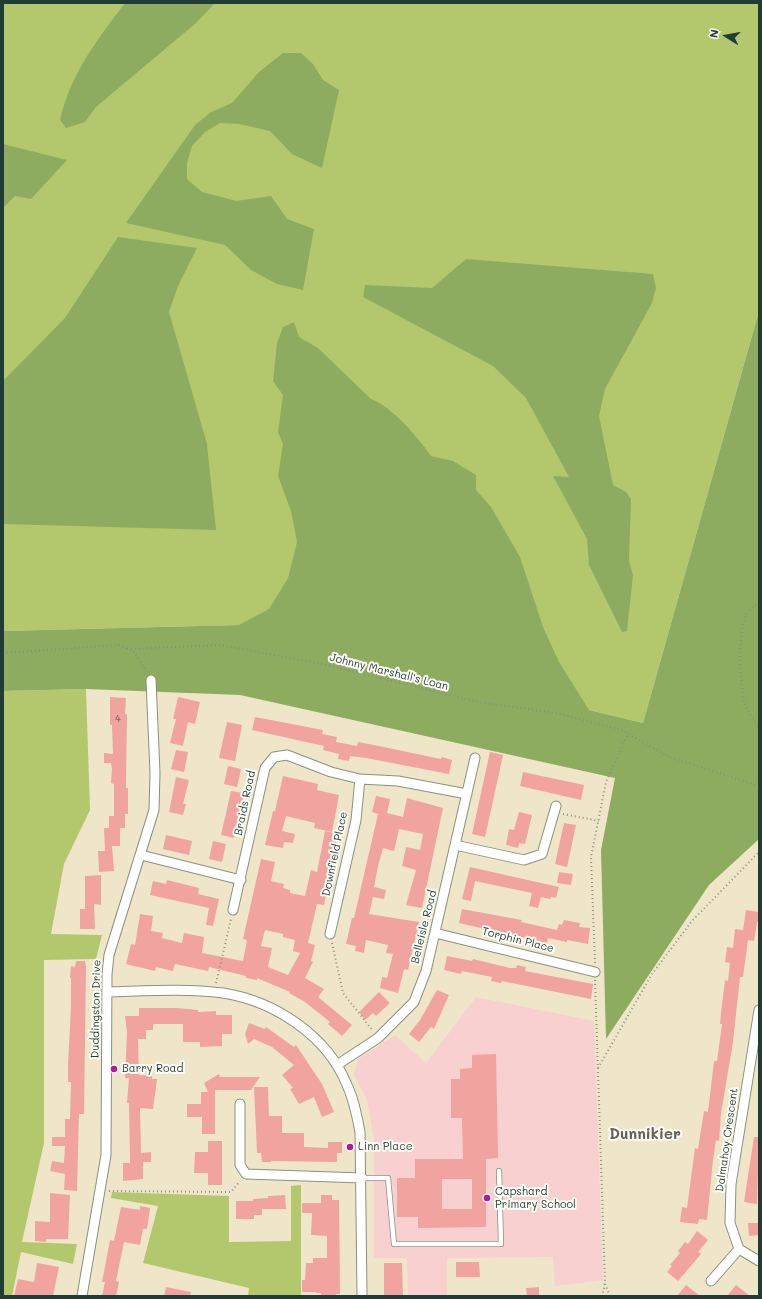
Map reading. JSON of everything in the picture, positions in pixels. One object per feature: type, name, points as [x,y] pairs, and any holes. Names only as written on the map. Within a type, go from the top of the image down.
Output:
[{"type":"street","name":"Duddingston Drive","points":[[82,1296],[106,1155],[107,992],[109,955],[154,810],[156,773],[152,680]]},
{"type":"street","name":"Braids Road","points":[[233,910],[241,880],[265,768],[274,757],[287,755],[331,772],[360,779],[398,781],[467,794]]},
{"type":"street","name":"Belleisle Road","points":[[337,1065],[378,1038],[414,1002],[426,971],[476,758]]},
{"type":"street","name":"Downfield Place","points":[[330,934],[356,820],[360,779]]},
{"type":"street","points":[[456,845],[524,860],[542,854],[555,809]]},
{"type":"street","points":[[140,855],[241,880]]},
{"type":"street","name":"Torphin Place","points":[[435,933],[595,972]]},
{"type":"street","points":[[107,992],[213,992],[245,998],[279,1012],[309,1033],[337,1065],[347,1084],[355,1106],[360,1132],[362,1178],[362,1296]]},
{"type":"street","name":"Dalmahoy Crescent","points":[[739,1249],[730,1223],[731,1184],[759,1010]]},
{"type":"street","points":[[240,1104],[240,1165],[246,1174],[362,1178]]},
{"type":"street","points":[[711,1281],[739,1249],[759,1261]]},
{"type":"lane","points":[[362,1178],[388,1178],[394,1244],[501,1244],[499,1171]]},
{"type":"path","points":[[759,602],[748,612],[745,620],[740,646],[740,674],[746,707],[759,727]]},
{"type":"path","name":"Johnny Marshall's Loan","points":[[3,653],[119,645],[127,648],[221,645],[322,664],[478,702],[556,713],[622,730],[669,757],[759,786]]},
{"type":"path","points":[[127,648],[134,652],[152,680]]},
{"type":"path","points":[[602,1296],[605,1283],[591,857],[606,782],[629,734]]},
{"type":"path","points":[[555,809],[599,821]]},
{"type":"path","points":[[597,1069],[652,974],[692,921],[759,852]]},
{"type":"path","points":[[213,992],[233,910]]},
{"type":"path","points":[[330,934],[344,993],[378,1038]]},
{"type":"path","points":[[100,1191],[231,1192],[246,1174]]},
{"type":"path","points":[[605,1283],[610,1296]]},
{"type":"shaded area","name":"Capshard Primary School","points":[[476,997],[594,1021],[603,1280],[555,1286],[553,1257],[447,1258],[447,1295],[408,1296],[407,1258],[374,1258],[374,1140],[367,1099],[354,1075],[358,1059],[395,1035],[426,1063]]},
{"type":"green space","points":[[3,3],[759,3],[759,311],[643,723],[239,625],[3,631]]},
{"type":"green space","points":[[125,3],[215,3],[196,23],[96,107],[85,122],[66,128],[60,120],[71,87],[78,72],[95,44]]},
{"type":"green space","points":[[283,53],[301,53],[313,64],[323,80],[339,90],[322,168],[292,154],[270,131],[239,124],[220,123],[205,132],[192,146],[187,163],[187,179],[202,192],[236,201],[271,196],[287,219],[314,229],[303,290],[277,284],[251,270],[225,245],[126,223],[195,125],[211,112],[232,103],[259,72]]},
{"type":"green space","points":[[3,144],[67,160],[31,199],[15,196],[3,208]]},
{"type":"green space","points":[[118,237],[197,248],[178,286],[169,312],[207,444],[216,530],[3,524],[3,381],[65,318]]},
{"type":"green space","points":[[466,259],[653,274],[656,288],[652,303],[605,389],[599,416],[613,485],[626,492],[631,499],[629,561],[633,575],[627,631],[622,632],[589,565],[587,539],[553,476],[569,477],[526,398],[493,366],[363,297],[365,285],[432,288]]},
{"type":"green space","points":[[759,311],[759,839],[709,885],[606,1039],[601,850],[615,778],[240,695],[86,689],[3,691],[3,631],[239,625],[269,609],[288,578],[297,542],[291,511],[278,476],[283,444],[278,432],[283,395],[273,381],[277,343],[283,327],[294,322],[299,337],[318,348],[371,399],[396,415],[419,440],[431,456],[453,461],[476,475],[476,490],[491,507],[520,557],[543,627],[559,662],[589,710],[643,723]]},
{"type":"green space","points":[[86,689],[90,810],[64,864],[51,934],[102,935],[96,959],[44,960],[44,1143],[22,1242],[77,1244],[73,1264],[21,1252],[12,1296],[3,1296],[3,691]]},
{"type":"green space","points":[[301,1185],[301,1296],[248,1296],[249,1288],[143,1263],[158,1206],[111,1198],[112,1192],[229,1196],[229,1242],[291,1241],[291,1186]]},
{"type":"building","points":[[110,697],[126,698],[126,788],[128,788],[128,814],[125,814],[125,828],[120,828],[120,846],[112,846],[114,871],[99,872],[98,851],[105,851],[104,828],[109,828],[109,816],[114,816],[114,784],[111,783],[111,763],[104,763],[104,753],[113,754],[112,725],[110,725]]},
{"type":"building","points":[[178,697],[200,702],[195,724],[188,722],[183,746],[170,743],[176,719],[173,719]]},
{"type":"building","points":[[255,717],[323,730],[322,734],[337,737],[336,742],[357,746],[358,742],[441,759],[442,757],[452,760],[449,774],[366,758],[350,756],[349,761],[338,759],[339,754],[323,750],[324,746],[252,730]]},
{"type":"building","points":[[227,722],[242,725],[235,761],[219,758]]},
{"type":"building","points":[[176,750],[188,752],[184,772],[171,769]]},
{"type":"building","points":[[490,752],[503,755],[485,837],[472,834]]},
{"type":"building","points":[[228,766],[241,769],[237,787],[224,784]]},
{"type":"building","points":[[523,772],[584,785],[581,800],[520,786]]},
{"type":"building","points":[[283,776],[318,784],[317,790],[339,795],[332,832],[314,828],[315,823],[286,816],[282,831],[295,834],[293,843],[284,842],[283,848],[265,845]]},
{"type":"building","points":[[176,777],[189,780],[183,804],[186,804],[183,815],[169,812]]},
{"type":"building","points":[[231,791],[244,793],[234,838],[221,835]]},
{"type":"building","points":[[376,796],[390,799],[387,813],[403,817],[407,798],[443,808],[422,908],[406,905],[416,870],[402,866],[406,847],[420,850],[423,834],[399,829],[394,851],[383,848],[378,866],[374,887],[386,890],[384,899],[373,897],[369,914],[419,922],[408,970],[404,969],[398,993],[380,988],[382,977],[387,978],[393,954],[386,953],[388,945],[366,940],[364,953],[355,951],[356,946],[346,944],[352,918],[354,918],[378,814],[372,812]]},
{"type":"building","points":[[519,812],[532,815],[525,844],[519,843],[518,848],[506,845],[509,829],[514,830]]},
{"type":"building","points":[[564,823],[576,825],[567,867],[555,864]]},
{"type":"building","points":[[325,831],[338,834],[324,905],[317,904],[308,943],[315,945],[311,961],[313,962],[305,978],[324,989],[318,997],[352,1025],[342,1036],[328,1024],[330,1022],[305,1002],[289,993],[290,992],[257,978],[257,980],[246,978],[246,976],[209,967],[208,971],[175,964],[173,971],[156,967],[155,971],[126,964],[131,944],[135,945],[140,914],[153,916],[151,931],[163,933],[162,938],[182,943],[184,933],[204,937],[202,953],[243,961],[247,940],[243,939],[261,859],[275,862],[271,881],[284,884],[283,888],[290,890],[290,893],[305,896],[311,870],[317,872]],"holes":[[[265,930],[283,934],[283,937],[295,940],[293,951],[300,953],[288,975],[268,967],[272,948],[261,946]]]},
{"type":"building","points":[[166,835],[192,841],[189,855],[163,849]]},
{"type":"building","points":[[213,841],[226,844],[222,862],[209,859]]},
{"type":"building","points":[[470,867],[559,887],[556,898],[551,897],[550,899],[541,897],[538,908],[529,906],[532,893],[475,881],[471,901],[462,899]]},
{"type":"building","points":[[559,872],[573,874],[571,885],[557,883]]},
{"type":"building","points":[[101,875],[101,905],[94,904],[95,929],[80,929],[80,909],[85,909],[85,876]]},
{"type":"building","points":[[167,880],[199,888],[198,894],[219,899],[213,926],[206,925],[209,908],[150,895],[153,881],[166,884]]},
{"type":"building","points":[[462,909],[522,920],[521,922],[557,930],[559,924],[562,925],[564,920],[580,923],[579,927],[590,928],[588,944],[548,938],[547,943],[459,923]]},
{"type":"building","points":[[746,910],[759,912],[759,922],[757,922],[754,941],[748,940],[743,977],[740,977],[733,1042],[721,1113],[719,1141],[716,1140],[713,1160],[707,1220],[699,1219],[698,1224],[680,1222],[682,1207],[687,1208],[695,1148],[698,1149],[704,1111],[708,1112],[714,1061],[717,1061],[722,1024],[720,1024],[725,980],[728,981],[730,963],[725,962],[727,947],[733,948],[735,929],[743,930]]},
{"type":"building","points":[[447,956],[472,961],[473,959],[510,968],[516,968],[517,965],[526,967],[525,971],[593,984],[591,999],[502,981],[501,983],[491,981],[492,977],[462,971],[461,974],[444,970]]},
{"type":"building","points":[[76,961],[85,961],[86,966],[84,1114],[79,1114],[77,1191],[64,1190],[65,1174],[50,1171],[52,1161],[64,1163],[65,1146],[52,1146],[52,1137],[65,1137],[65,1119],[70,1119],[71,1082],[68,1082],[68,1065],[71,1006],[70,978],[71,966],[75,967]]},
{"type":"building","points":[[437,990],[449,995],[434,1029],[431,1027],[419,1042],[409,1034],[420,1020]]},
{"type":"building","points":[[379,992],[390,1003],[376,1016],[373,1013],[365,1020],[359,1012]]},
{"type":"building","points":[[139,1008],[177,1008],[198,1010],[198,1012],[216,1011],[216,1015],[232,1015],[232,1034],[222,1034],[222,1046],[200,1047],[200,1042],[183,1042],[183,1024],[153,1024],[153,1030],[146,1030],[146,1039],[138,1039],[139,1075],[152,1076],[152,1079],[157,1079],[153,1109],[140,1108],[141,1153],[151,1152],[151,1162],[143,1162],[143,1179],[123,1181],[123,1163],[130,1163],[129,1103],[127,1103],[129,1078],[125,1078],[127,1032],[125,1016],[139,1016]]},
{"type":"building","points":[[249,1023],[265,1029],[266,1027],[294,1047],[296,1045],[322,1084],[334,1112],[322,1117],[314,1097],[299,1104],[290,1089],[293,1088],[282,1075],[294,1065],[272,1047],[254,1039],[248,1044],[245,1034]]},
{"type":"building","points":[[496,1054],[498,1158],[486,1159],[486,1227],[418,1228],[418,1217],[397,1217],[397,1178],[415,1178],[415,1159],[463,1159],[462,1118],[451,1118],[451,1079],[460,1079],[460,1069],[472,1068],[472,1055]],"holes":[[[442,1179],[472,1179],[472,1209],[442,1209]]]},
{"type":"building","points":[[219,1074],[220,1077],[260,1077],[251,1090],[215,1090],[215,1134],[202,1134],[202,1117],[187,1117],[187,1104],[201,1104],[201,1092],[208,1092],[204,1083]]},
{"type":"building","points":[[254,1087],[268,1087],[269,1116],[282,1116],[283,1133],[304,1133],[304,1147],[328,1148],[328,1142],[342,1142],[342,1153],[337,1153],[337,1162],[262,1162],[261,1153],[257,1153]]},
{"type":"building","points":[[754,1137],[759,1137],[757,1204],[744,1202]]},
{"type":"building","points":[[208,1141],[222,1141],[222,1185],[208,1185],[208,1173],[194,1173],[195,1152],[208,1152]]},
{"type":"building","points":[[50,1193],[70,1195],[68,1239],[46,1239],[46,1242],[35,1241],[35,1221],[50,1222]]},
{"type":"building","points":[[285,1195],[286,1209],[262,1209],[262,1215],[254,1215],[254,1219],[236,1219],[236,1201],[253,1201],[253,1199],[268,1198],[268,1196]]},
{"type":"building","points":[[321,1195],[332,1195],[332,1200],[339,1200],[340,1294],[336,1294],[336,1296],[321,1296],[321,1293],[302,1292],[302,1280],[305,1280],[306,1263],[313,1263],[313,1258],[327,1258],[327,1236],[311,1235],[312,1213],[302,1213],[302,1203],[321,1203]]},
{"type":"building","points":[[140,1206],[150,1208],[147,1229],[143,1229],[140,1245],[124,1242],[116,1281],[119,1282],[116,1296],[102,1296],[105,1282],[102,1282],[110,1240],[114,1241],[121,1207],[140,1210]]},
{"type":"building","points":[[748,1223],[759,1223],[759,1235],[749,1236]]},
{"type":"building","points":[[697,1231],[708,1240],[698,1252],[701,1254],[678,1281],[667,1272],[672,1266],[670,1265],[680,1253],[678,1251],[685,1242],[688,1244]]},
{"type":"building","points":[[456,1262],[479,1262],[480,1277],[456,1277]]},
{"type":"building","points":[[37,1263],[59,1267],[53,1296],[14,1296],[18,1279],[34,1282]]},
{"type":"building","points":[[384,1263],[402,1263],[403,1296],[384,1296]]},
{"type":"building","points":[[686,1285],[700,1296],[677,1296]]},
{"type":"building","points":[[736,1285],[750,1296],[727,1296]]},
{"type":"building","points":[[166,1287],[191,1292],[190,1296],[164,1296]]},
{"type":"building","points":[[539,1287],[539,1296],[527,1296],[526,1288]]},
{"type":"place","name":"Barry Road","points":[[114,1069]]},
{"type":"place","name":"Linn Place","points":[[350,1147]]},
{"type":"place","name":"Capshard Primary School","points":[[487,1198]]},
{"type":"district","name":"Dunnikier","points":[[645,1134]]}]
